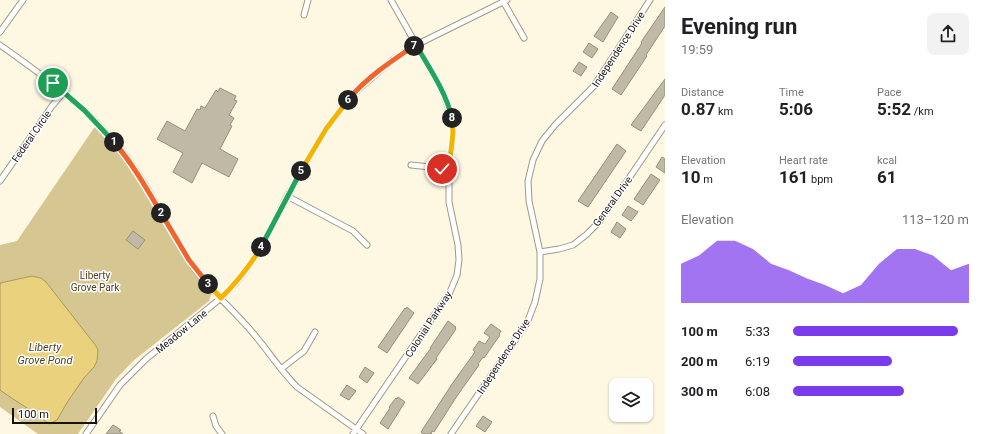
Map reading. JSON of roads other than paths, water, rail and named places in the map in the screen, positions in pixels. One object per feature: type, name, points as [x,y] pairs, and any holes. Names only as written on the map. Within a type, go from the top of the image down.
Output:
[{"type":"street","points":[[0,32],[23,0]]},
{"type":"street","points":[[304,15],[308,0]]},
{"type":"street","name":"Colonial Parkway","points":[[355,432],[450,292],[457,275],[459,260],[458,245],[449,202],[449,169],[453,133],[450,111],[442,90],[391,0]]},
{"type":"street","name":"Independence Drive","points":[[451,434],[527,323],[535,302],[540,279],[540,252],[529,201],[528,181],[533,160],[542,141],[555,125],[594,86],[650,0]]},
{"type":"street","points":[[504,1],[524,38]]},
{"type":"street","name":"Meadow Lane","points":[[86,434],[120,385],[146,359],[221,298],[236,283],[250,265],[264,242],[287,196],[326,129],[352,95],[391,61],[416,45],[504,1]]},
{"type":"street","points":[[0,45],[64,92],[85,111],[121,150],[148,190],[189,260],[201,277],[253,332],[297,388],[355,432],[363,434]]},
{"type":"street","name":"Federal Circle","points":[[0,180],[52,106],[64,92]]},
{"type":"street","name":"General Drive","points":[[540,252],[573,245],[600,221],[665,125]]},
{"type":"street","points":[[411,165],[449,169]]},
{"type":"street","points":[[287,196],[352,231],[367,245]]},
{"type":"street","points":[[281,369],[304,351],[315,332]]},
{"type":"street","points":[[213,416],[216,426],[222,434]]},
{"type":"water","name":"Liberty Grove Pond","points":[[32,276],[41,278],[46,282],[98,350],[97,361],[94,367],[84,378],[57,420],[49,424],[0,390],[0,283]]},
{"type":"park label","name":"Liberty Grove Park","points":[[95,280]]}]
